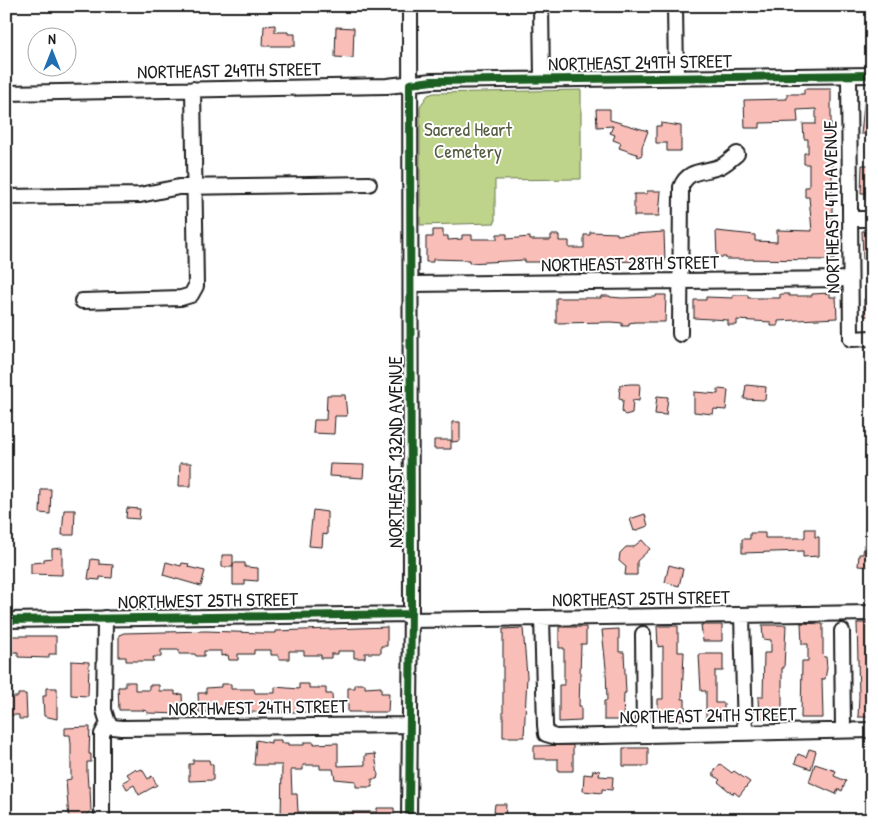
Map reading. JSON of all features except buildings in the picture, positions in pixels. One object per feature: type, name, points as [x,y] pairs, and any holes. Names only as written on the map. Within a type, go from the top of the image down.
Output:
[{"type":"street","name":"NORTHEAST 132ND AVENUE","points":[[409,820],[411,617],[410,6]]},
{"type":"street","points":[[541,6],[542,79]]},
{"type":"street","points":[[675,6],[676,77]]},
{"type":"street","name":"NORTHEAST 249TH STREET","points":[[6,93],[410,84],[432,81],[872,75]]},
{"type":"street","name":"NORTHEAST 4TH AVENUE","points":[[848,76],[851,339],[872,338]]},
{"type":"street","points":[[82,301],[182,298],[191,295],[196,286],[193,89]]},
{"type":"street","points":[[680,334],[680,191],[682,183],[692,174],[721,166],[737,154]]},
{"type":"street","points":[[6,197],[140,195],[169,188],[194,187],[369,184]]},
{"type":"street","points":[[850,219],[872,219]]},
{"type":"street","name":"NORTHEAST 28TH STREET","points":[[411,284],[850,279]]},
{"type":"street","name":"NORTHEAST 25TH STREET","points":[[411,617],[542,618],[872,613]]},
{"type":"street","points":[[742,615],[745,733]]},
{"type":"street","name":"NORTHWEST 25TH STREET","points":[[6,620],[411,617]]},
{"type":"street","points":[[102,820],[102,734],[108,723],[104,710],[105,618]]},
{"type":"street","name":"NORTHEAST 24TH STREET","points":[[542,618],[546,734],[556,738],[872,730]]},
{"type":"street","points":[[842,631],[843,730]]},
{"type":"street","points":[[643,634],[644,735]]},
{"type":"street","name":"NORTHWEST 24TH STREET","points":[[108,723],[113,727],[122,728],[410,725]]},
{"type":"green space","name":"Sacred Heart Cemetery","points":[[581,90],[581,179],[495,180],[495,223],[420,225],[420,106],[428,95],[434,93]]},
{"type":"cycle path","points":[[409,820],[411,605],[410,84],[432,81],[872,75]]},
{"type":"cycle path","points":[[6,620],[411,614]]}]
